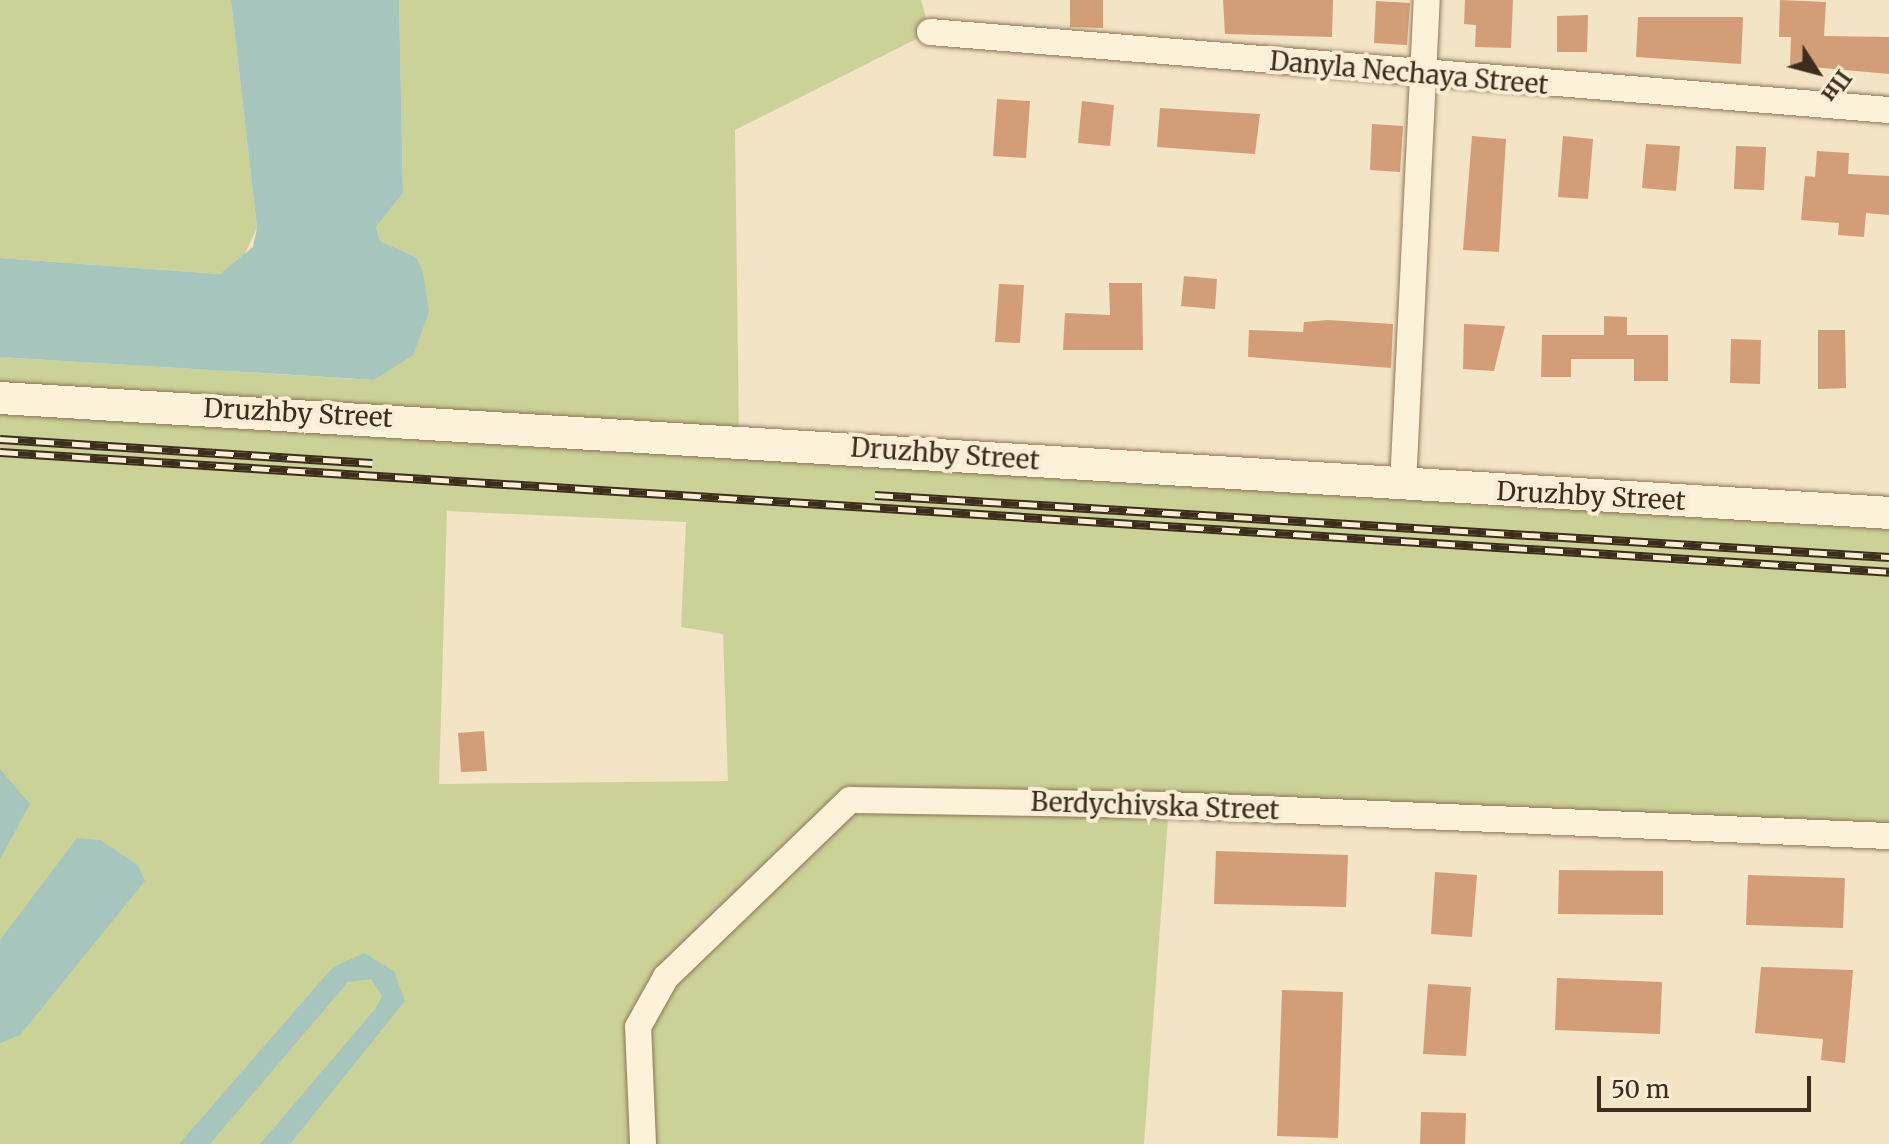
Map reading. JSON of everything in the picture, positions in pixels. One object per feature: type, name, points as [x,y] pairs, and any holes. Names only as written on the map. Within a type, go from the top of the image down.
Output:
[{"type":"street","points":[[1403,485],[1427,0]]},
{"type":"street","name":"Danyla Nechaya Street","points":[[930,32],[1425,76],[1889,110]]},
{"type":"street","name":"Druzhby Street","points":[[0,398],[1889,513]]},
{"type":"street","name":"Berdychivska Street","points":[[643,1144],[638,1027],[666,977],[850,800],[1169,805],[1889,836]]},
{"type":"green space","points":[[0,0],[231,0],[257,228],[240,264],[221,274],[0,258]]},
{"type":"green space","points":[[399,0],[921,0],[930,32],[735,130],[739,440],[1889,513],[1889,836],[1169,805],[1144,1144],[0,1144],[0,357],[373,380],[416,257],[380,241],[376,227],[403,193]],"holes":[[[447,511],[686,522],[681,627],[723,634],[728,781],[439,784]]]},
{"type":"water","points":[[231,0],[399,0],[403,193],[376,227],[380,241],[416,257],[423,272],[429,312],[413,355],[374,380],[0,357],[0,258],[220,274],[253,247],[257,228]]},
{"type":"water","points":[[0,769],[30,804],[0,859]]},
{"type":"water","points":[[77,838],[100,840],[138,865],[145,881],[20,1035],[0,1043],[0,940]]},
{"type":"water","points":[[364,953],[394,971],[405,1001],[290,1144],[260,1144],[376,1008],[382,996],[371,979],[348,982],[210,1144],[179,1144],[333,967]]},
{"type":"building","points":[[1070,0],[1103,0],[1103,28],[1070,27]]},
{"type":"building","points":[[1223,0],[1333,0],[1332,37],[1225,34]]},
{"type":"building","points":[[1465,0],[1513,0],[1511,48],[1475,47],[1476,25],[1464,24]]},
{"type":"building","points":[[1780,0],[1826,2],[1824,36],[1889,37],[1889,74],[1790,65],[1791,37],[1779,37]]},
{"type":"building","points":[[1376,1],[1410,3],[1407,45],[1374,43]]},
{"type":"building","points":[[1588,15],[1587,52],[1557,52],[1557,16]]},
{"type":"building","points":[[1638,17],[1743,17],[1741,64],[1636,57]]},
{"type":"building","points":[[997,99],[1030,101],[1026,158],[993,156]]},
{"type":"building","points":[[1082,101],[1114,105],[1110,146],[1078,143]]},
{"type":"building","points":[[1160,108],[1260,114],[1255,154],[1157,147]]},
{"type":"building","points":[[1372,124],[1403,126],[1400,172],[1370,170]]},
{"type":"building","points":[[1472,136],[1506,139],[1499,252],[1463,250]]},
{"type":"building","points":[[1563,136],[1593,139],[1588,199],[1558,197]]},
{"type":"building","points":[[1646,144],[1680,146],[1676,191],[1642,188]]},
{"type":"building","points":[[1736,146],[1766,147],[1764,190],[1734,189]]},
{"type":"building","points":[[1817,151],[1849,153],[1848,174],[1889,176],[1889,215],[1866,213],[1864,237],[1838,235],[1839,223],[1801,220],[1805,176],[1815,177]]},
{"type":"building","points":[[1184,276],[1217,279],[1215,309],[1181,306]]},
{"type":"building","points":[[1109,283],[1142,283],[1143,350],[1063,350],[1065,313],[1110,315]]},
{"type":"building","points":[[999,284],[1024,285],[1020,343],[995,342]]},
{"type":"building","points":[[1604,316],[1627,317],[1627,335],[1668,335],[1668,381],[1634,381],[1634,359],[1571,359],[1571,377],[1541,377],[1542,335],[1604,335]]},
{"type":"building","points":[[1328,320],[1393,324],[1391,368],[1248,357],[1249,330],[1303,332],[1304,322]]},
{"type":"building","points":[[1464,324],[1505,326],[1494,371],[1463,369]]},
{"type":"building","points":[[1818,330],[1845,330],[1846,388],[1818,389]]},
{"type":"building","points":[[1731,339],[1761,340],[1760,384],[1730,383]]},
{"type":"building","points":[[484,731],[487,771],[461,772],[458,733]]},
{"type":"building","points":[[1216,851],[1348,855],[1346,907],[1214,904]]},
{"type":"building","points":[[1559,870],[1663,871],[1663,915],[1558,914]]},
{"type":"building","points":[[1435,872],[1477,875],[1472,937],[1431,934]]},
{"type":"building","points":[[1748,875],[1845,878],[1843,928],[1746,925]]},
{"type":"building","points":[[1761,967],[1853,970],[1845,1063],[1821,1060],[1823,1039],[1755,1033]]},
{"type":"building","points":[[1557,978],[1662,982],[1660,1034],[1555,1030]]},
{"type":"building","points":[[1428,984],[1471,987],[1466,1056],[1423,1054]]},
{"type":"building","points":[[1282,990],[1343,992],[1338,1138],[1277,1136]]},
{"type":"building","points":[[1421,1112],[1466,1113],[1465,1144],[1420,1144]]},
{"type":"railway","points":[[0,439],[372,463]]},
{"type":"railway","points":[[0,452],[1889,572]]},
{"type":"railway","points":[[875,495],[1889,557]]}]
